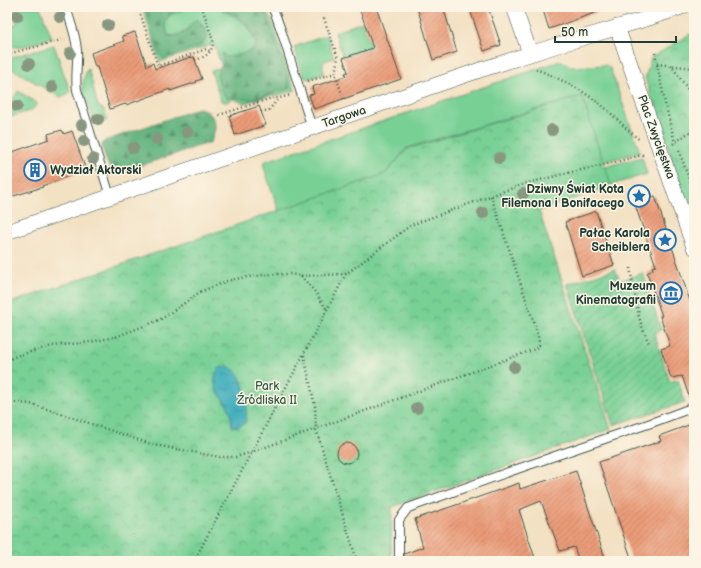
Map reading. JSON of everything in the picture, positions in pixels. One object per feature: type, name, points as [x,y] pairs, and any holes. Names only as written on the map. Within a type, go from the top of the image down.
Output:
[{"type":"street","points":[[514,7],[531,60]]},
{"type":"street","name":"Targowa","points":[[7,232],[312,128],[531,60],[617,27],[682,7]]},
{"type":"street","name":"Plac Zwycięstwa","points":[[617,27],[694,247]]},
{"type":"lane","points":[[66,7],[77,48],[77,90],[110,196]]},
{"type":"lane","points":[[272,7],[312,128]]},
{"type":"lane","points":[[399,561],[399,520],[408,508],[694,408]]},
{"type":"path","points":[[138,7],[158,66],[206,49],[210,51]]},
{"type":"path","points":[[195,60],[207,56],[213,46],[213,41],[202,7]]},
{"type":"path","points":[[324,18],[338,58],[335,73],[346,104]]},
{"type":"path","points":[[7,55],[75,36]]},
{"type":"path","points":[[655,52],[664,98],[676,143]]},
{"type":"path","points":[[531,60],[543,71],[596,101],[644,143]]},
{"type":"path","points":[[657,64],[694,68]]},
{"type":"path","points":[[671,65],[687,88],[694,95]]},
{"type":"path","points":[[261,112],[269,110],[279,98],[335,73]]},
{"type":"path","points":[[219,115],[272,98],[279,98]]},
{"type":"path","points":[[678,150],[694,192]]},
{"type":"path","points":[[194,561],[346,274],[411,225],[521,185],[648,153]]},
{"type":"path","points":[[7,402],[30,404],[41,407],[154,445],[220,457],[236,457],[535,349],[539,345],[538,335],[491,196]]},
{"type":"path","points":[[630,268],[639,317],[649,343]]},
{"type":"path","points":[[7,360],[19,355],[52,346],[90,342],[115,337],[157,321],[200,292],[227,281],[272,274],[291,274],[301,276],[346,274]]},
{"type":"path","points":[[301,276],[316,293],[327,310]]},
{"type":"path","points":[[304,354],[315,406],[316,429],[356,561]]},
{"type":"green space","points":[[12,7],[40,7],[52,38],[21,47],[7,44],[7,28],[17,24]]},
{"type":"green space","points":[[142,7],[264,7],[273,24],[295,90],[244,103],[233,99],[226,102],[221,101],[211,71],[222,67],[214,44],[160,62]]},
{"type":"green space","points":[[147,7],[184,7],[185,9],[170,15],[165,22],[168,35],[175,36],[187,31],[189,26],[197,19],[208,36],[202,45],[163,59],[145,9]]},
{"type":"green space","points":[[219,7],[262,7],[269,22],[290,88],[250,100],[226,98],[221,90],[217,73],[223,63],[222,53],[227,57],[242,54],[254,49],[256,43],[242,21]]},
{"type":"green space","points":[[362,22],[371,47],[343,57],[335,32]]},
{"type":"green space","points":[[694,33],[694,225],[645,78],[651,58],[688,35]]},
{"type":"green space","points":[[327,35],[334,58],[324,61],[323,74],[308,79],[304,77],[294,47]]},
{"type":"green space","points":[[54,45],[70,91],[68,94],[61,97],[8,65],[8,61],[13,57]]},
{"type":"green space","points":[[560,61],[571,67],[605,65],[610,68],[640,152],[603,162],[582,96],[407,148],[385,174],[279,211],[264,168],[263,163],[266,161]]},
{"type":"green space","points":[[88,69],[98,106],[104,110],[107,120],[99,125],[94,120],[83,93],[83,83],[86,71]]},
{"type":"green space","points":[[18,91],[37,103],[37,105],[32,110],[7,118],[7,100],[12,101]]},
{"type":"green space","name":"Park Źródliska II","points":[[582,96],[611,185],[539,211],[611,429],[392,507],[391,561],[7,561],[7,304],[385,174],[407,149]]},
{"type":"green space","points":[[199,108],[209,113],[213,118],[215,129],[211,142],[115,174],[112,171],[102,145],[105,141]]},
{"type":"green space","points":[[642,157],[647,174],[611,185],[604,167]]},
{"type":"green space","points":[[615,269],[620,281],[643,273],[661,330],[654,333],[670,382],[678,379],[685,402],[613,425],[567,284]]},
{"type":"water","points":[[228,366],[240,377],[246,396],[245,423],[238,427],[232,426],[229,409],[218,393],[214,380],[217,371],[221,367]]},
{"type":"building","points":[[359,7],[376,7],[401,79],[314,109],[309,95],[314,94],[312,87],[346,76],[345,73],[348,72],[343,58],[373,48]]},
{"type":"building","points":[[417,7],[443,7],[457,52],[433,60]]},
{"type":"building","points":[[469,7],[488,7],[501,45],[484,51]]},
{"type":"building","points":[[542,7],[605,7],[606,9],[549,29]]},
{"type":"building","points":[[135,32],[147,66],[153,63],[155,69],[194,57],[202,79],[170,91],[170,89],[126,105],[125,104],[110,109],[91,53],[124,41],[122,36]]},
{"type":"building","points":[[259,106],[266,125],[235,135],[229,116]]},
{"type":"building","name":"Wydział Aktorski","points":[[62,130],[64,134],[72,131],[86,170],[42,186],[43,187],[7,198],[7,154],[49,139],[48,134]]},
{"type":"building","name":"Muzeum Kinematografii","points":[[655,196],[694,313],[694,402],[691,402],[682,376],[671,378],[661,349],[670,346],[660,316],[662,316],[647,273],[653,270],[652,267],[656,266],[634,202]]},
{"type":"building","points":[[596,211],[614,265],[582,276],[565,222]]},
{"type":"building","points":[[694,423],[694,561],[632,561],[599,462],[661,441],[659,436]]},
{"type":"building","points":[[343,443],[351,443],[357,449],[357,457],[351,463],[343,463],[337,457],[337,449]]},
{"type":"building","points":[[576,471],[606,561],[579,561],[574,547],[560,551],[541,501],[519,510],[536,561],[404,561],[404,554],[423,547],[415,519],[519,483],[520,489]]},
{"type":"place","name":"Wydział Aktorski","points":[[35,170]]},
{"type":"place","name":"Dziwny Świat Kota Filemona i Bonifacego","points":[[639,196]]},
{"type":"place","name":"Pałac Karola Scheiblera","points":[[665,240]]},
{"type":"place","name":"Muzeum Kinematografii","points":[[671,293]]}]
